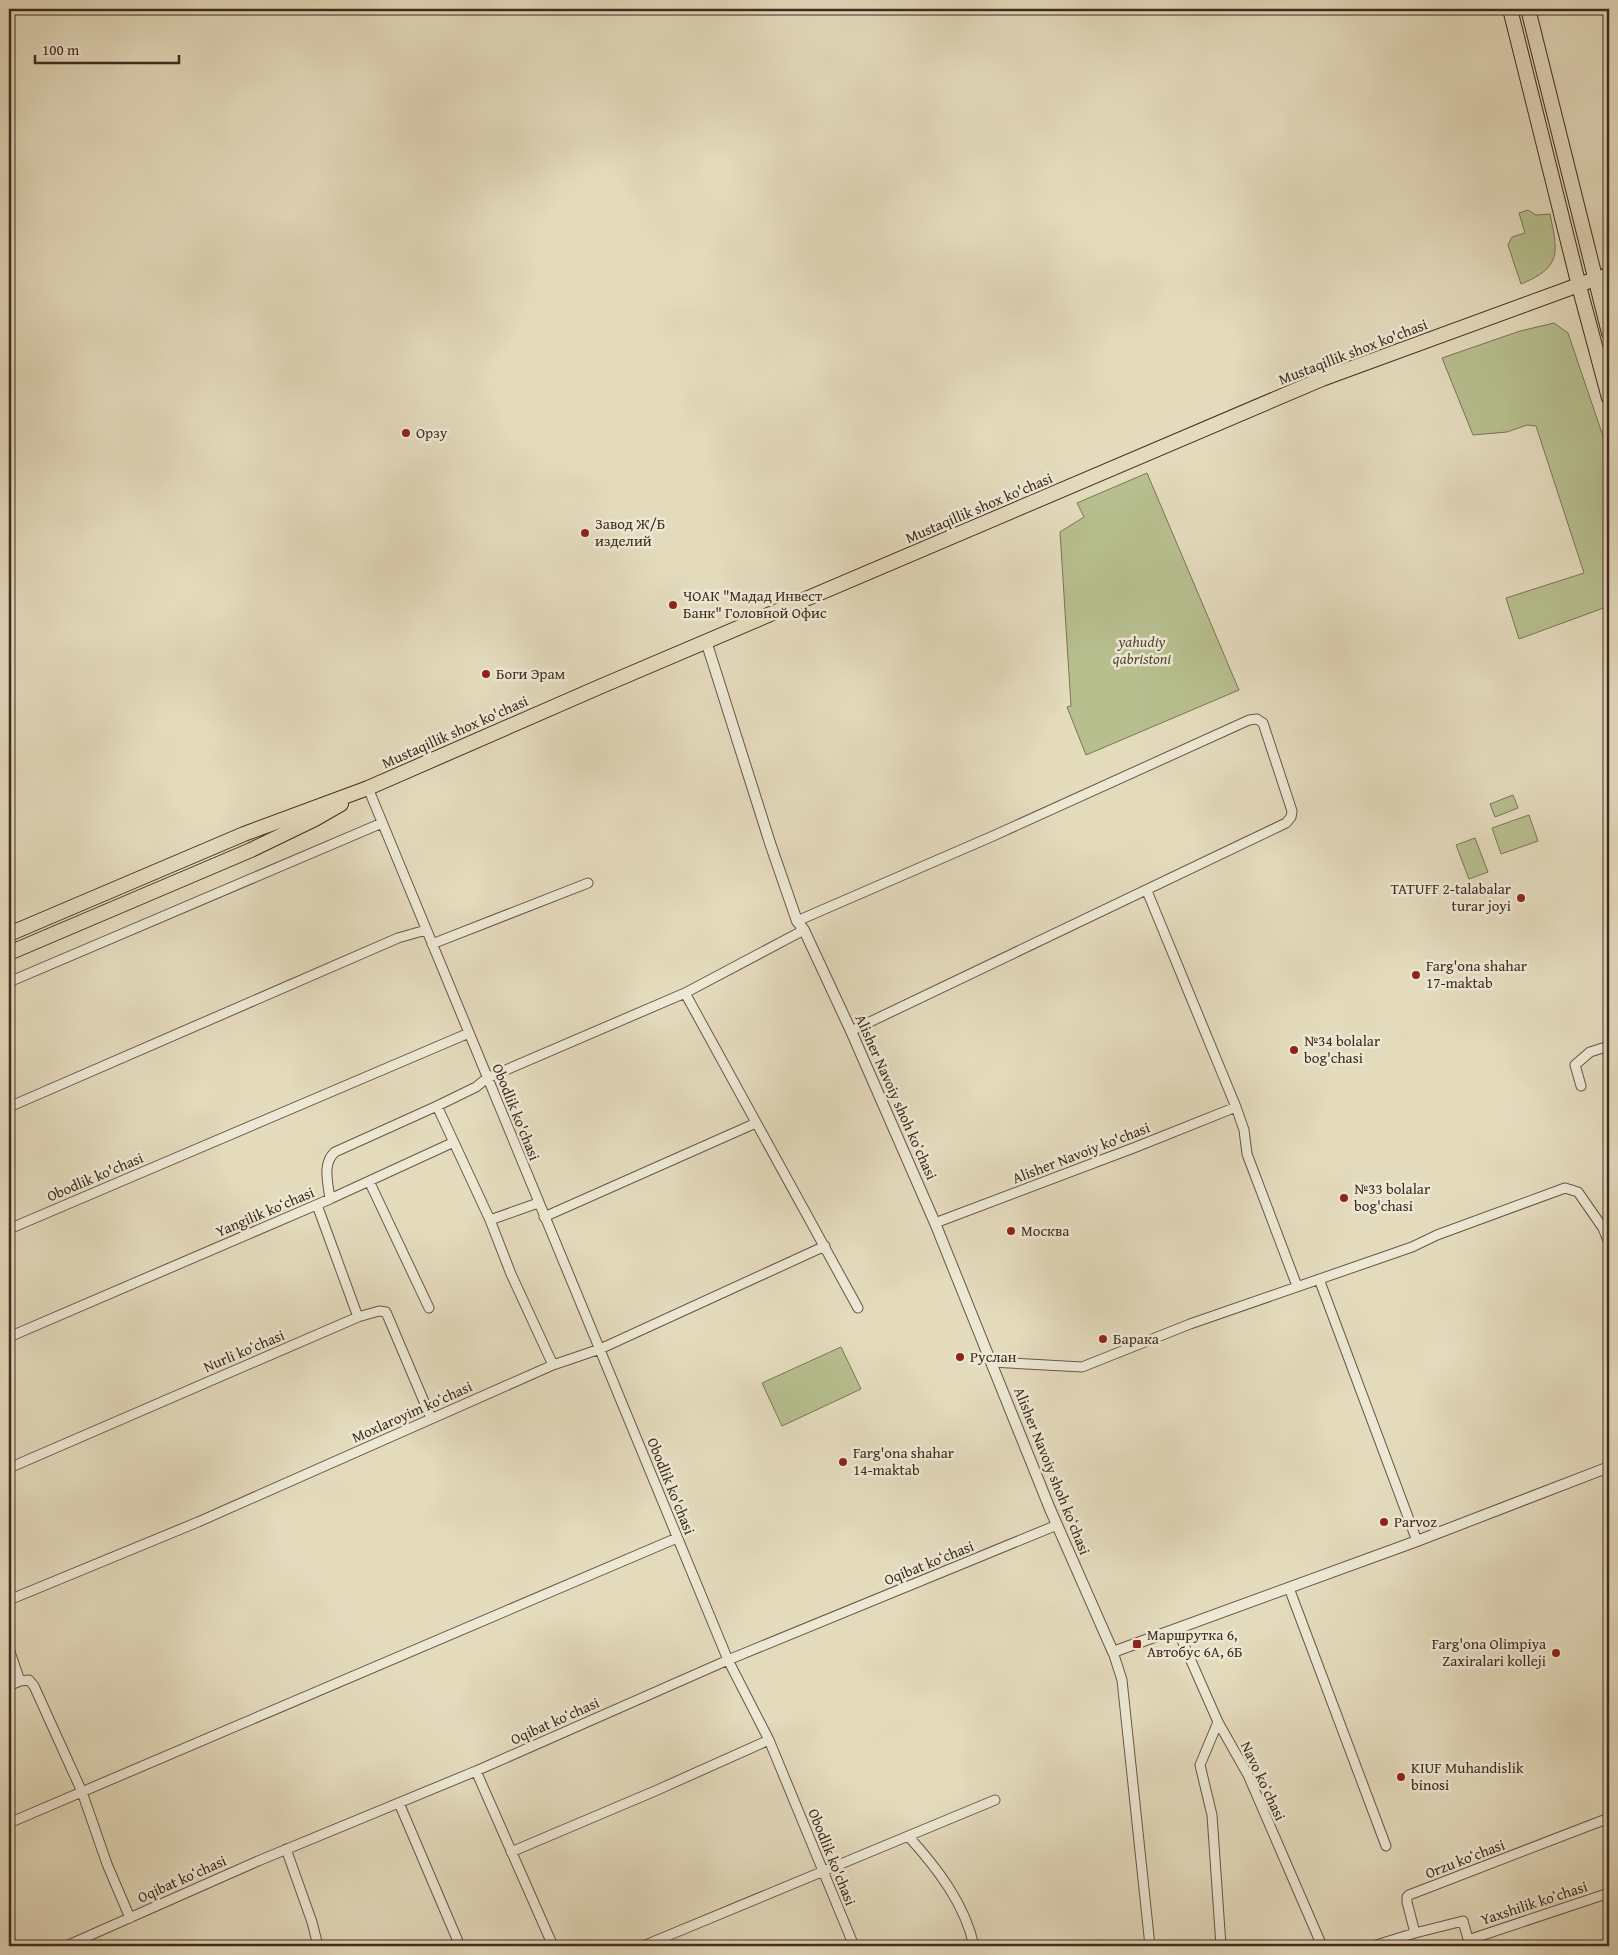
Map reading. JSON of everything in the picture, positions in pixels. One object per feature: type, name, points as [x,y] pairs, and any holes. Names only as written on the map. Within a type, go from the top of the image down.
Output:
[{"type":"main road","points":[[1510,9],[1609,398]]},
{"type":"main road","points":[[1528,9],[1609,334]]},
{"type":"main road","name":"Mustaqillik shox ko'chasi","points":[[9,934],[244,834],[368,788],[706,641],[1322,380],[1609,274]]},
{"type":"main road","name":"Mustaqillik shox ko'chasi","points":[[9,953],[251,850],[315,819],[368,788]]},
{"type":"street","name":"Alisher Navoiy shoh koʻchasi","points":[[706,641],[770,843],[797,921],[804,930],[851,1031],[935,1223],[1057,1525],[1113,1652]]},
{"type":"street","points":[[797,921],[993,836],[1249,720],[1258,719],[1263,723],[1292,811],[1291,817],[1286,823],[851,1031]]},
{"type":"street","name":"Obodlik ko'chasi","points":[[368,788],[728,1660],[769,1740],[854,1946]]},
{"type":"street","points":[[9,982],[382,823]]},
{"type":"street","points":[[432,944],[588,884]]},
{"type":"street","points":[[1147,891],[1236,1107],[1244,1130],[1246,1154],[1297,1286]]},
{"type":"street","points":[[9,1107],[398,938],[426,930]]},
{"type":"street","name":"Yangilik koʻchasi","points":[[9,1337],[330,1199],[327,1166],[330,1157],[335,1152],[437,1106],[476,1087],[487,1078],[685,993],[804,930]]},
{"type":"street","points":[[685,993],[858,1308]]},
{"type":"street","name":"Obodlik ko'chasi","points":[[9,1229],[469,1033]]},
{"type":"street","points":[[1581,1086],[1575,1066],[1590,1052],[1609,1046]]},
{"type":"street","points":[[437,1106],[490,1220],[510,1274],[553,1364]]},
{"type":"street","name":"Alisher Navoiy ko'chasi","points":[[935,1223],[1236,1107]]},
{"type":"street","points":[[544,1217],[756,1123]]},
{"type":"street","points":[[330,1199],[454,1142]]},
{"type":"street","points":[[369,1181],[429,1308]]},
{"type":"street","points":[[991,1362],[1082,1367],[1190,1324],[1412,1246],[1565,1188],[1578,1192],[1594,1215],[1609,1243]]},
{"type":"street","points":[[490,1220],[538,1203]]},
{"type":"street","points":[[317,1205],[358,1317]]},
{"type":"street","name":"Moxlaroyim koʻchasi","points":[[9,1600],[198,1522],[553,1364],[600,1349],[824,1246]]},
{"type":"street","points":[[1319,1279],[1416,1541]]},
{"type":"street","name":"Nurli koʻchasi","points":[[9,1468],[358,1317],[379,1311],[386,1312],[430,1418]]},
{"type":"street","points":[[1150,1946],[1122,1680],[1113,1652],[1416,1541],[1609,1467]]},
{"type":"street","name":"Oqibat koʻchasi","points":[[66,1946],[286,1849],[476,1771],[728,1660],[1057,1525]]},
{"type":"street","points":[[9,1823],[677,1538]]},
{"type":"street","points":[[1289,1588],[1386,1846]]},
{"type":"street","name":"Navo koʻchasi","points":[[1177,1629],[1218,1722],[1248,1774],[1322,1946]]},
{"type":"street","points":[[9,1649],[20,1681]]},
{"type":"street","points":[[9,1686],[20,1681],[29,1680],[34,1686],[82,1792],[107,1864],[130,1918]]},
{"type":"street","points":[[1218,1722],[1200,1765],[1212,1815],[1221,1946]]},
{"type":"street","points":[[511,1852],[655,1792],[769,1740]]},
{"type":"street","points":[[476,1771],[553,1946]]},
{"type":"street","points":[[643,1946],[995,1800]]},
{"type":"street","points":[[399,1803],[460,1946]]},
{"type":"street","name":"Orzu koʻchasi","points":[[1415,1933],[1407,1902],[1409,1895],[1609,1818]]},
{"type":"street","points":[[909,1837],[932,1863],[953,1895],[970,1929],[974,1946]]},
{"type":"street","points":[[286,1849],[312,1922],[318,1946]]},
{"type":"street","name":"Yaxshilik koʻchasi","points":[[1469,1943],[1609,1893]]},
{"type":"street","points":[[1373,1946],[1463,1921],[1469,1943]]},
{"type":"green space","points":[[1528,210],[1536,215],[1550,214],[1555,249],[1550,265],[1534,278],[1521,284],[1508,245],[1512,237],[1525,233],[1519,213]]},
{"type":"green space","points":[[1554,323],[1568,333],[1609,454],[1609,606],[1519,639],[1506,598],[1584,573],[1536,426],[1527,425],[1507,432],[1473,435],[1442,358],[1520,331]]},
{"type":"green space","name":"yahudiy qabristoni","points":[[1147,473],[1239,690],[1086,755],[1067,707],[1071,706],[1060,532],[1084,517],[1077,503]]},
{"type":"green space","points":[[1513,795],[1518,808],[1495,817],[1490,804]]},
{"type":"green space","points":[[1529,815],[1538,841],[1501,854],[1492,828]]},
{"type":"green space","points":[[1475,838],[1488,872],[1469,879],[1456,845]]},
{"type":"green space","points":[[841,1347],[861,1389],[782,1426],[762,1383]]},
{"type":"place","name":"Орзу","points":[[406,433]]},
{"type":"place","name":"Завод Ж/Б изделий","points":[[585,533]]},
{"type":"place","name":"ЧОАК \"Мадад Инвест Банк\" Головной Офис","points":[[673,605]]},
{"type":"place","name":"Боги Эрам","points":[[486,674]]},
{"type":"place","name":"TATUFF 2-talabalar turar joyi","points":[[1521,898]]},
{"type":"place","name":"Farg'ona shahar 17-maktab","points":[[1416,975]]},
{"type":"place","name":"№34 bolalar bog'chasi","points":[[1294,1050]]},
{"type":"place","name":"№33 bolalar bog'chasi","points":[[1344,1198]]},
{"type":"place","name":"Москва","points":[[1011,1231]]},
{"type":"place","name":"Барака","points":[[1103,1339]]},
{"type":"place","name":"Руслан","points":[[960,1357]]},
{"type":"place","name":"Farg'ona shahar 14-maktab","points":[[843,1462]]},
{"type":"place","name":"Parvoz","points":[[1384,1522]]},
{"type":"place","name":"Маршрутка 6, Автобус 6А, 6Б","points":[[1137,1644]]},
{"type":"place","name":"Farg'ona Olimpiya Zaxiralari kolleji","points":[[1556,1653]]},
{"type":"place","name":"KIUF Muhandislik binosi","points":[[1401,1777]]}]
